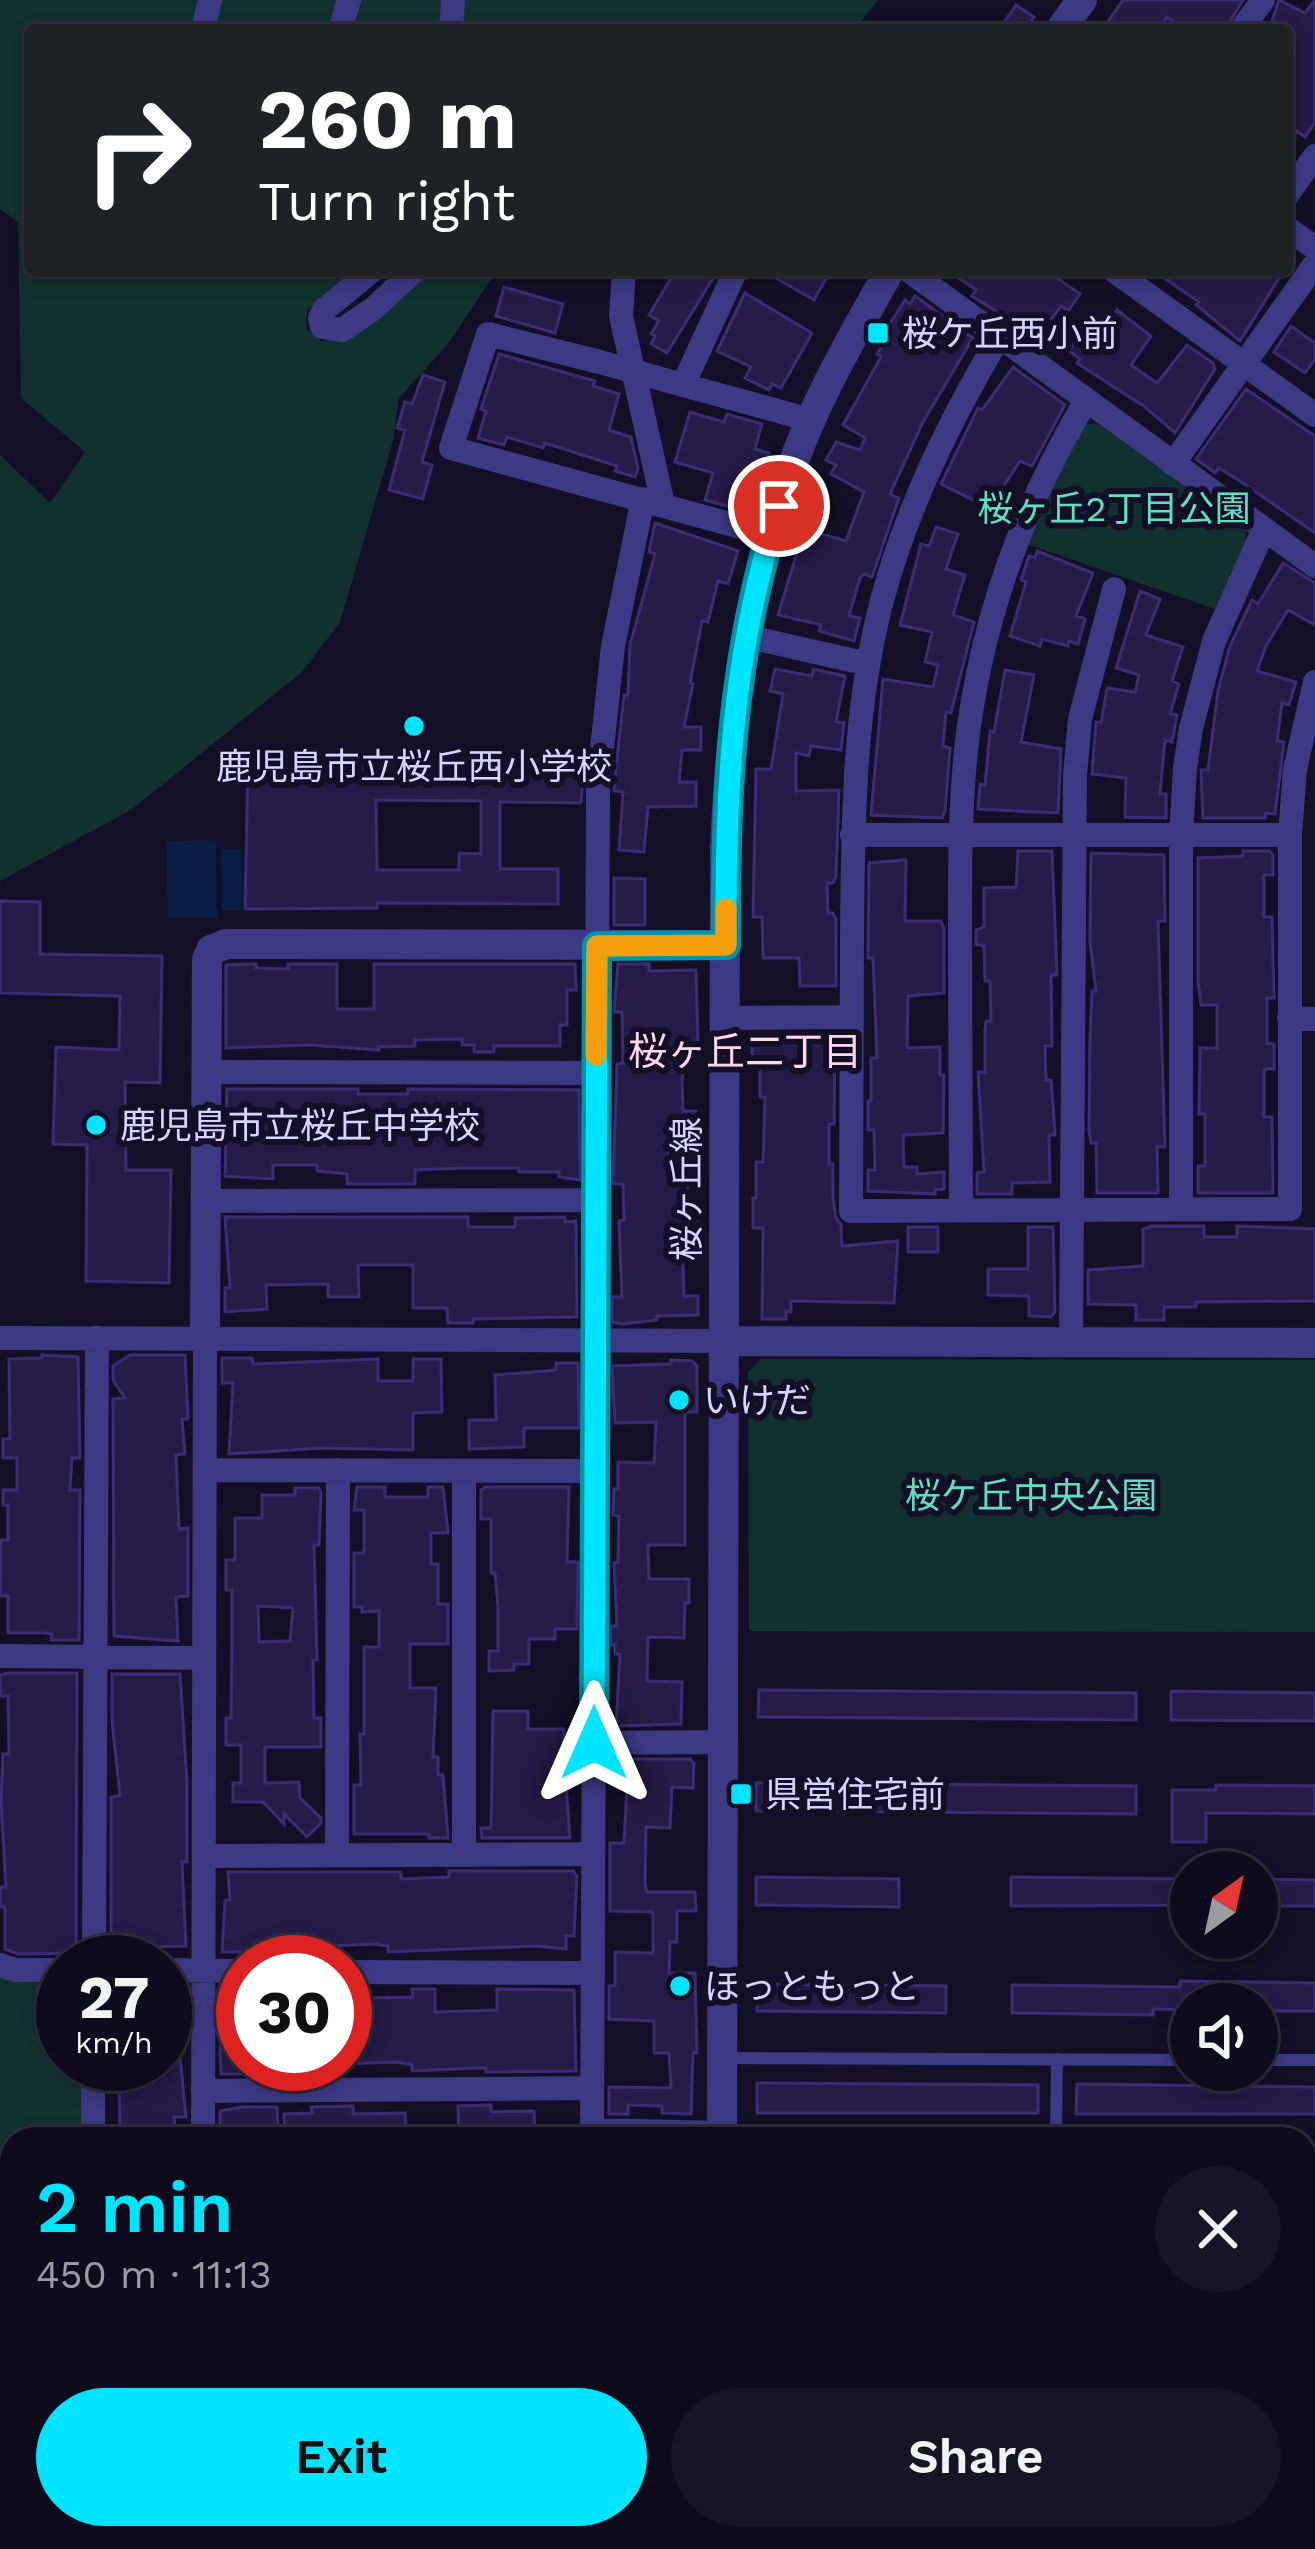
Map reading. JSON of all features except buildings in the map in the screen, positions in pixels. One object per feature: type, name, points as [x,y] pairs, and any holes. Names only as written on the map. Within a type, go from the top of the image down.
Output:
[{"type":"street","points":[[1293,187],[1315,156]]},
{"type":"street","points":[[1173,464],[1315,265]]},
{"type":"street","points":[[366,276],[324,310],[322,327],[342,330],[409,276]]},
{"type":"street","points":[[592,2127],[602,730],[621,594],[653,502],[620,316],[623,276]]},
{"type":"street","points":[[683,385],[733,276]]},
{"type":"street","name":"桜ヶ丘線","points":[[722,2127],[728,772],[745,636],[770,535],[811,420],[887,276]]},
{"type":"street","points":[[917,276],[1315,566]]},
{"type":"street","points":[[1121,276],[1315,415]]},
{"type":"street","points":[[770,535],[451,448],[488,334],[811,420]]},
{"type":"street","points":[[998,339],[965,394],[916,498],[895,556],[868,664],[854,781],[851,1211],[1290,1208],[1302,1018],[1290,835],[1295,769],[1315,682]]},
{"type":"street","points":[[961,1210],[960,835],[969,726],[991,619],[1033,501],[1086,401]]},
{"type":"street","points":[[1180,1209],[1185,768],[1200,691],[1229,604],[1264,529]]},
{"type":"street","points":[[1071,1342],[1072,835],[1080,718],[1114,590]]},
{"type":"street","points":[[745,636],[868,664]]},
{"type":"street","points":[[853,835],[1290,835]]},
{"type":"street","points":[[203,2127],[207,958],[218,946],[726,945]]},
{"type":"street","points":[[725,1018],[852,1017]]},
{"type":"street","points":[[207,1072],[596,1073]]},
{"type":"street","points":[[206,1201],[596,1200]]},
{"type":"street","points":[[0,1338],[1315,1342]]},
{"type":"street","points":[[94,1935],[97,1338]]},
{"type":"street","points":[[205,1470],[595,1472]]},
{"type":"street","points":[[337,1855],[338,1470]]},
{"type":"street","points":[[464,1471],[464,1855]]},
{"type":"street","points":[[0,1656],[204,1658]]},
{"type":"street","points":[[594,1743],[723,1742]]},
{"type":"street","points":[[204,1856],[593,1854]]},
{"type":"street","points":[[0,1965],[36,1970]]},
{"type":"street","points":[[192,1971],[216,1971]]},
{"type":"street","points":[[372,1972],[593,1973]]},
{"type":"street","points":[[203,2091],[592,2088]]},
{"type":"street","points":[[93,2127],[94,2091]]},
{"type":"lane","points":[[722,2058],[1170,2060]]},
{"type":"lane","points":[[1056,2127],[1057,2059]]},
{"type":"lane","points":[[1278,2060],[1315,2060]]},
{"type":"green space","points":[[0,0],[202,0],[197,24],[24,24],[24,276],[355,276],[307,310],[306,329],[321,341],[343,338],[417,276],[493,276],[447,345],[399,398],[393,441],[340,622],[302,672],[131,810],[0,881],[0,455],[50,503],[85,452],[21,398],[18,222],[0,209]]},
{"type":"green space","points":[[218,0],[342,0],[335,24],[212,24]]},
{"type":"green space","points":[[357,0],[445,0],[443,24],[351,24]]},
{"type":"green space","points":[[460,0],[878,0],[859,24],[458,24]]},
{"type":"green space","name":"桜ヶ丘2丁目公園","points":[[1104,423],[1246,528],[1246,545],[1215,609],[1027,544],[1081,424]]},
{"type":"green space","name":"桜ケ丘中央公園","points":[[761,1359],[1315,1360],[1315,1632],[749,1631],[748,1372]]},
{"type":"green space","points":[[0,1976],[36,1978],[36,2091],[85,2091],[84,2127],[0,2127]]},
{"type":"water","points":[[216,840],[217,917],[168,917],[166,841]]},
{"type":"water","points":[[221,849],[241,849],[242,910],[222,910]]},
{"type":"slow traffic","points":[[596,1055],[597,946],[726,945],[726,909]]},
{"type":"place","name":"桜ケ丘西小前","points":[[878,333]]},
{"type":"place","name":"鹿児島市立桜丘西小学校","points":[[414,726]]},
{"type":"place","name":"鹿児島市立桜丘中学校","points":[[96,1125]]},
{"type":"place","name":"いけだ","points":[[679,1400]]},
{"type":"place","name":"県営住宅前","points":[[741,1794]]},
{"type":"place","name":"ほっともっと","points":[[680,1986]]},
{"type":"district","name":"桜ヶ丘二丁目","points":[[745,1051]]},
{"type":"route","points":[[594,1743],[597,946],[726,945],[732,714],[752,604],[779,506]]}]
